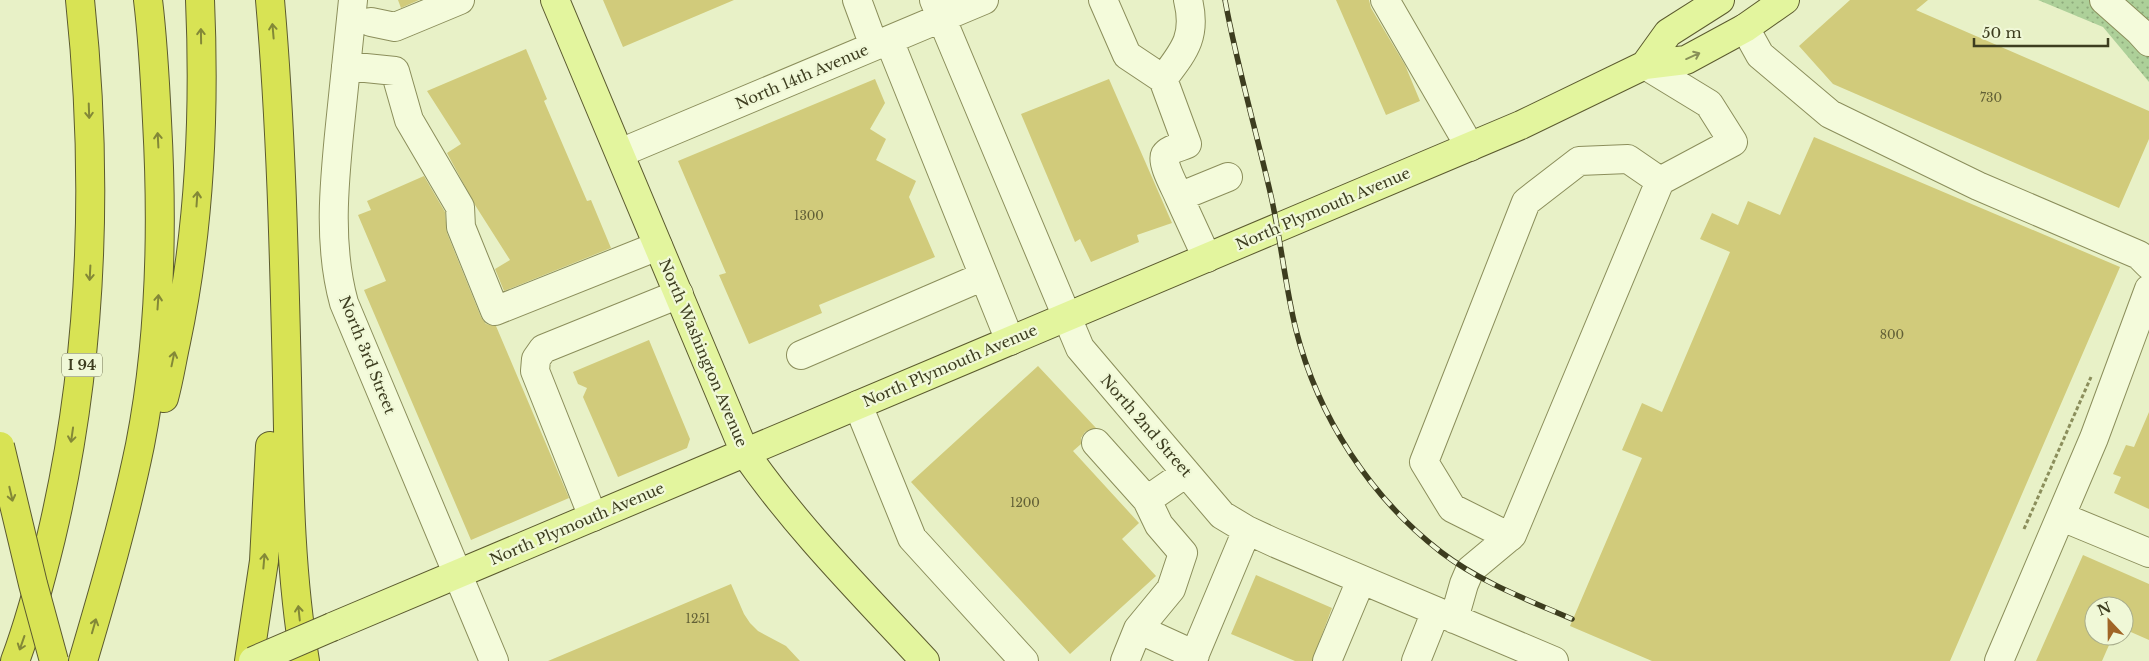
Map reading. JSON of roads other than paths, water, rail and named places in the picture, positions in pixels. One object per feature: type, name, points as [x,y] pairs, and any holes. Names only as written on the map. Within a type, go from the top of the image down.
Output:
[{"type":"highway","points":[[72,0],[86,62]]},
{"type":"highway","name":"I 94","points":[[15,661],[41,581],[63,488],[79,388],[87,313],[90,256],[90,148],[86,62],[80,0]]},
{"type":"highway","points":[[104,590],[140,444],[152,371],[156,332],[161,202],[154,56],[148,0]]},
{"type":"highway","points":[[83,661],[165,395],[186,293],[196,219],[200,149],[202,96],[200,0]]},
{"type":"highway","points":[[270,0],[276,59],[285,298],[288,486],[305,661]]},
{"type":"highway","points":[[251,661],[264,561],[273,401],[276,59]]},
{"type":"highway","points":[[0,446],[33,584],[54,661]]},
{"type":"main road","name":"North Washington Avenue","points":[[555,0],[745,454],[765,483],[847,577],[925,661]]},
{"type":"main road","name":"North Plymouth Avenue","points":[[1645,65],[1668,33],[1720,0]]},
{"type":"main road","name":"North Plymouth Avenue","points":[[251,661],[1470,147],[1521,125],[1645,65],[1686,60],[1745,28],[1785,0]]},
{"type":"street","points":[[362,11],[395,27],[460,0]]},
{"type":"street","points":[[857,0],[881,43],[984,276],[1010,341]]},
{"type":"street","name":"North 14th Avenue","points":[[620,153],[881,43],[938,9],[984,0]]},
{"type":"street","points":[[1104,0],[1127,55],[1163,79],[1187,144],[1169,151],[1165,156],[1164,162],[1207,258]]},
{"type":"street","points":[[1163,79],[1186,48],[1192,18],[1188,0]]},
{"type":"street","points":[[1385,0],[1470,147]]},
{"type":"street","points":[[2104,0],[2149,42]]},
{"type":"street","name":"North 2nd Street","points":[[938,9],[1080,348],[1222,515],[1247,530],[1554,661]]},
{"type":"street","name":"North 3rd Street","points":[[362,11],[346,66],[334,186],[338,281],[344,303],[494,661]]},
{"type":"street","points":[[1745,28],[1760,55],[1830,114],[1978,186],[2139,255],[2149,265]]},
{"type":"street","points":[[1416,661],[1464,584],[1470,570],[1510,537],[1660,181],[1734,142],[1709,104],[1645,65]]},
{"type":"street","points":[[346,66],[395,71],[409,120],[460,207],[461,227],[495,311],[658,246]]},
{"type":"street","points":[[1510,537],[1452,508],[1424,462],[1526,202],[1579,161],[1628,159],[1660,181]]},
{"type":"street","points":[[1180,197],[1228,177]]},
{"type":"street","points":[[801,355],[984,276]]},
{"type":"street","points":[[2000,661],[2094,438],[2149,289]]},
{"type":"street","points":[[593,517],[535,371],[536,359],[543,349],[678,294]]},
{"type":"street","points":[[858,406],[912,538],[1024,661]]},
{"type":"street","points":[[1096,444],[1147,500],[1158,525],[1183,553],[1171,589],[1138,629],[1124,661]]},
{"type":"street","points":[[1147,500],[1186,473]]},
{"type":"street","points":[[2062,517],[2149,553]]},
{"type":"street","points":[[1138,629],[1194,658],[1247,530]]},
{"type":"street","points":[[1327,661],[1362,580]]},
{"type":"railway","points":[[1225,0],[1271,196],[1296,330],[1318,394],[1333,424],[1350,453],[1391,506],[1441,552],[1488,581],[1572,619]]}]
